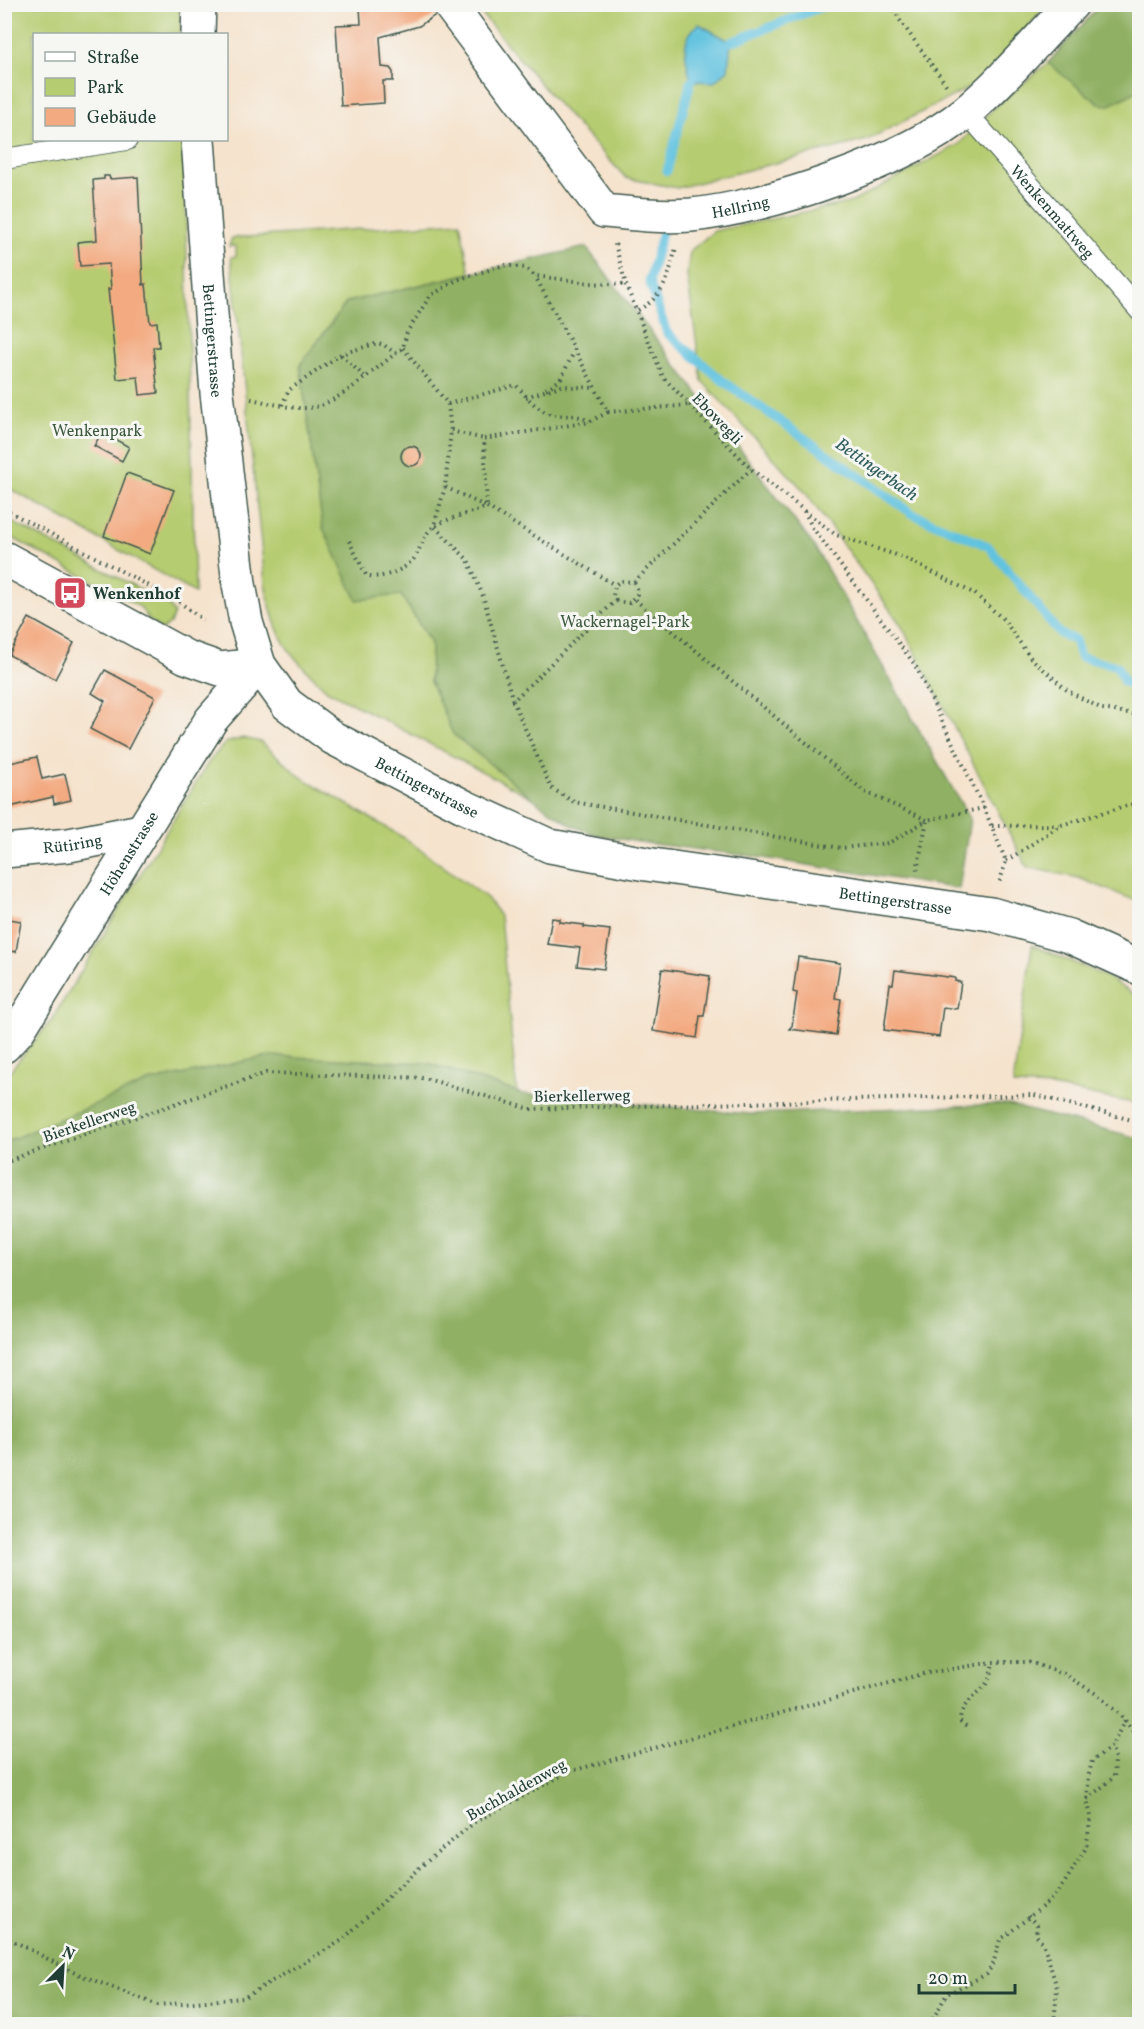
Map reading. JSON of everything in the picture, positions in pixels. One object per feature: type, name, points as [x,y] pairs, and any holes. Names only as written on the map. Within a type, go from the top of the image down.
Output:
[{"type":"street","points":[[198,33],[199,4]]},
{"type":"street","name":"Hellring","points":[[449,4],[604,211],[647,216],[686,215],[742,205],[844,175],[903,150],[935,134],[966,111],[1072,4]]},
{"type":"street","name":"Bettingerstrasse","points":[[198,141],[217,393],[239,584],[246,622],[259,665],[287,704],[333,738],[465,807],[550,846],[646,864],[991,914],[1069,936],[1140,968]]},
{"type":"street","points":[[4,558],[186,657],[220,669],[259,665]]},
{"type":"street","name":"Höhenstrasse","points":[[4,1046],[18,1031],[211,720],[259,665]]},
{"type":"street","name":"Rütiring","points":[[4,852],[69,845],[141,831]]},
{"type":"lane","name":"Wenkenmattweg","points":[[966,111],[1140,311]]},
{"type":"lane","points":[[4,159],[121,141]]},
{"type":"path","points":[[892,4],[899,19],[966,111]]},
{"type":"path","points":[[637,310],[654,301],[667,281],[686,215]]},
{"type":"path","points":[[217,393],[282,405],[315,407],[331,400],[403,348],[407,332],[430,296],[457,280],[504,265],[525,268],[534,276],[608,412]]},
{"type":"path","name":"Ebowegli","points":[[534,276],[626,285],[663,378],[751,469],[836,535],[905,558],[975,594],[1004,620],[1030,657],[1068,691],[1102,709],[1140,715]]},
{"type":"path","points":[[282,405],[289,390],[340,354],[378,343],[395,354]]},
{"type":"path","points":[[349,541],[366,575],[375,578],[395,571],[412,561],[424,538],[434,526],[445,487],[451,431],[448,404],[403,348]]},
{"type":"path","points":[[542,392],[560,380],[574,352]]},
{"type":"path","points":[[340,354],[364,376]]},
{"type":"path","points":[[448,404],[516,385],[526,397],[549,414],[584,417],[589,422]]},
{"type":"path","points":[[526,397],[560,386],[594,388]]},
{"type":"path","points":[[451,431],[484,439],[589,422],[608,412],[690,405]]},
{"type":"path","points":[[484,439],[487,507]]},
{"type":"path","points":[[634,582],[637,594],[629,603],[616,600],[613,596],[615,585],[620,581],[634,582],[751,469]]},
{"type":"path","points":[[445,487],[487,507],[615,585]]},
{"type":"path","points":[[434,526],[487,507]]},
{"type":"path","points":[[4,509],[178,601],[203,620]]},
{"type":"path","points":[[803,509],[812,527],[915,665],[984,808],[1006,861],[991,914]]},
{"type":"path","points":[[434,526],[468,560],[483,596],[513,701],[551,789],[574,802],[841,848],[889,843],[927,820],[984,808]]},
{"type":"path","points":[[633,598],[865,792],[927,820]]},
{"type":"path","points":[[513,701],[616,600]]},
{"type":"path","points":[[992,826],[1061,825],[1140,802]]},
{"type":"path","points":[[911,901],[927,820]]},
{"type":"path","points":[[1006,861],[1061,825]]},
{"type":"path","name":"Bierkellerweg","points":[[4,1162],[266,1072],[424,1078],[530,1109],[1034,1095],[1140,1122]]},
{"type":"path","points":[[966,1726],[960,1721],[960,1715],[973,1696],[987,1683],[993,1662]]},
{"type":"path","name":"Buchhaldenweg","points":[[4,1936],[75,1973],[158,2005],[243,1998],[341,1941],[419,1868],[475,1822],[568,1772],[922,1674],[993,1662],[1029,1662],[1064,1674],[1098,1695],[1125,1720],[1140,1742]]},
{"type":"path","points":[[930,2025],[947,1994],[987,1974],[993,1964],[1000,1940],[1052,1899],[1086,1848],[1091,1816],[1087,1800],[1092,1761],[1112,1746],[1125,1720]]},
{"type":"path","points":[[1087,1800],[1114,1777],[1115,1759],[1112,1746]]},
{"type":"path","points":[[1028,1916],[1036,1925],[1036,1935],[1044,1945],[1057,1988],[1054,2025]]},
{"type":"green space","points":[[1101,4],[1128,5],[1139,13],[1139,90],[1110,105],[1099,104],[1048,63]]},
{"type":"green space","name":"Wenkenpark","points":[[5,5],[180,5],[181,33],[33,33],[33,141],[184,141],[195,593],[5,486]]},
{"type":"green space","points":[[474,5],[1046,5],[990,77],[867,140],[677,188],[626,178],[556,102]]},
{"type":"green space","points":[[1101,5],[1139,5],[1139,902],[1079,878],[1027,867],[901,625],[805,492],[702,381],[687,275],[690,251],[714,231],[852,202],[958,145],[994,108],[1048,63]]},
{"type":"green space","points":[[460,222],[470,273],[347,302],[300,365],[323,528],[401,595],[431,643],[430,681],[453,734],[533,798],[328,691],[284,643],[273,618],[265,583],[231,257],[236,256],[236,246],[229,246],[232,238]]},
{"type":"green space","name":"Wackernagel-Park","points":[[586,247],[814,546],[970,819],[959,889],[751,856],[645,843],[597,835],[573,826],[540,804],[453,734],[430,681],[431,643],[401,595],[357,600],[323,528],[300,365],[347,302]]},
{"type":"green space","points":[[4,518],[167,603],[174,613],[170,624],[162,630],[148,619],[140,607],[5,534]]},
{"type":"green space","points":[[243,738],[261,742],[301,777],[404,838],[487,898],[500,916],[518,1106],[5,1162],[5,1077],[51,1021],[208,763],[225,743]]},
{"type":"green space","points":[[1032,945],[1107,977],[1139,998],[1139,1104],[1051,1087],[1013,1085]]},
{"type":"green space","points":[[269,1056],[428,1063],[523,1094],[751,1114],[1005,1104],[1139,1138],[1139,2024],[5,2024],[5,1142],[148,1082]]},
{"type":"water","points":[[699,24],[731,42],[728,70],[714,82],[691,81],[685,50],[688,36]]},
{"type":"building","points":[[384,4],[430,4],[437,14],[419,26],[380,37],[382,67],[390,68],[393,72],[393,81],[383,81],[384,103],[341,106],[336,25],[361,24],[360,7]]},
{"type":"building","points":[[104,176],[109,176],[110,179],[138,177],[143,285],[146,284],[150,323],[157,322],[159,347],[153,347],[158,393],[140,395],[138,377],[117,379],[108,289],[111,289],[109,264],[80,266],[78,242],[97,240],[93,180],[104,179]]},
{"type":"building","points":[[102,432],[129,447],[122,461],[94,446]]},
{"type":"building","points":[[407,446],[415,446],[421,452],[421,460],[415,466],[407,466],[401,460],[401,452]]},
{"type":"building","points":[[127,473],[174,490],[150,554],[104,536]]},
{"type":"building","points":[[29,618],[74,643],[55,679],[9,655]]},
{"type":"building","points":[[105,670],[155,697],[128,749],[90,729],[105,701],[92,693]]},
{"type":"building","points":[[37,757],[42,779],[65,774],[71,800],[54,804],[53,797],[5,808],[5,764]]},
{"type":"building","points":[[4,918],[21,921],[16,952],[10,951],[7,972]]},
{"type":"building","points":[[552,918],[560,919],[560,922],[584,925],[584,927],[610,930],[604,969],[577,966],[580,948],[547,944]]},
{"type":"building","points":[[798,957],[840,963],[835,998],[841,999],[836,1035],[789,1029],[792,1026],[797,993],[793,992]]},
{"type":"building","points":[[662,969],[710,976],[704,1016],[700,1016],[697,1038],[653,1031]]},
{"type":"building","points":[[895,970],[955,978],[955,981],[961,982],[957,1009],[943,1007],[939,1037],[884,1030],[890,984],[893,984]]},
{"type":"waterway","name":"Bettingerbach","points":[[731,42],[829,4]]},
{"type":"waterway","name":"Bettingerbach","points":[[667,171],[691,81]]},
{"type":"waterway","name":"Bettingerbach","points":[[662,232],[649,281],[667,333],[723,381],[913,514],[988,546],[1060,634],[1075,640],[1080,657],[1117,666],[1124,682],[1140,689]]},
{"type":"place","name":"Wenkenhof","points":[[70,593]]}]
